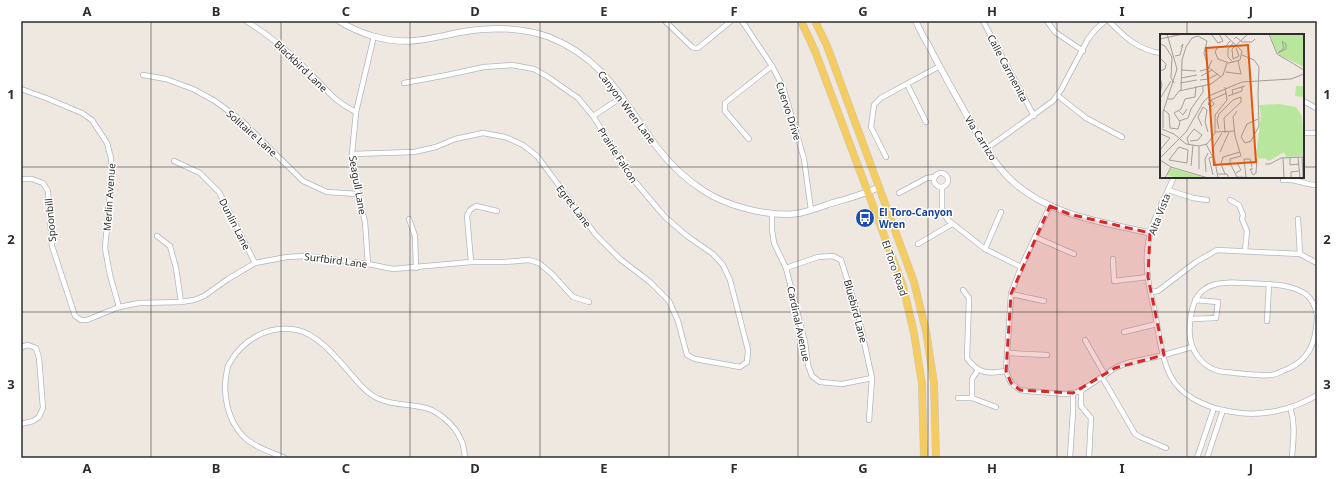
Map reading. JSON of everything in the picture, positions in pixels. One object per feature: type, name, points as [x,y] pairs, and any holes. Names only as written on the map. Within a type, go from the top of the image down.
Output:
[{"type":"main road","name":"El Toro Road","points":[[801,21],[816,51],[902,286],[914,333],[922,384],[924,458]]},
{"type":"main road","name":"El Toro Road","points":[[814,21],[826,46],[880,187],[914,282],[926,331],[934,383],[936,458]]},
{"type":"street","name":"Blackbird Lane","points":[[246,21],[272,38],[341,104],[356,112]]},
{"type":"street","name":"Canyon Wren Lane","points":[[339,21],[361,32],[396,40],[418,40],[486,28],[512,29],[537,34],[560,43],[581,54],[601,71],[622,97],[658,148],[678,172],[704,191],[729,203],[772,213],[793,214],[868,193],[880,187]]},
{"type":"street","points":[[665,21],[692,47],[695,48],[698,48],[731,21]]},
{"type":"street","name":"Cuervo Drive","points":[[742,21],[772,66],[783,87],[804,159],[811,210]]},
{"type":"street","name":"Via Carrizo","points":[[916,21],[986,149],[1008,177],[1021,188],[1050,206],[1069,214],[1150,233]]},
{"type":"street","name":"Calle Carmenita","points":[[983,21],[1034,116]]},
{"type":"street","points":[[1047,21],[1055,32],[1082,51]]},
{"type":"street","points":[[986,149],[1053,101],[1088,39],[1105,21]]},
{"type":"street","points":[[1109,21],[1117,30],[1141,48],[1160,53]]},
{"type":"street","name":"Seagull Lane","points":[[368,264],[365,222],[358,194],[352,154],[356,112],[374,36]]},
{"type":"street","name":"Prairie Falcon","points":[[404,83],[447,76],[484,67],[512,65],[534,69],[578,98],[593,116],[632,178],[665,217],[687,236],[713,254],[723,265],[730,280],[748,350],[747,362]]},
{"type":"street","points":[[749,139],[725,111],[725,103],[772,66]]},
{"type":"street","points":[[886,157],[870,127],[874,105],[881,98],[940,66]]},
{"type":"street","name":"Solitaire Lane","points":[[142,75],[166,79],[193,89],[215,101],[242,122],[303,181],[327,192],[358,194]]},
{"type":"street","points":[[907,84],[926,122]]},
{"type":"street","name":"Merlin Avenue","points":[[21,89],[61,103],[82,113],[92,120],[107,143],[111,158],[112,172],[105,248],[110,275],[119,307]]},
{"type":"street","points":[[1057,95],[1086,118],[1122,137]]},
{"type":"street","points":[[593,116],[622,97]]},
{"type":"street","points":[[1304,102],[1317,110]]},
{"type":"street","points":[[1304,132],[1317,133]]},
{"type":"street","name":"Egret Lane","points":[[352,154],[414,152],[436,148],[455,139],[483,133],[505,137],[522,145],[537,156],[596,235],[620,259],[650,282],[669,301],[678,321],[687,355],[695,359],[740,367],[747,362]]},
{"type":"street","name":"Dunlin Lane","points":[[174,161],[200,173],[219,192],[255,263]]},
{"type":"street","points":[[899,193],[927,178],[935,177],[941,173],[946,175],[949,180],[947,185],[942,187],[936,185],[935,177]]},
{"type":"street","name":"Alta Vista","points":[[1174,178],[1150,233],[1147,255],[1148,277],[1157,324],[1169,373],[1179,388],[1191,397],[1214,408],[1240,414],[1272,412],[1310,400],[1317,395]]},
{"type":"street","name":"Spoonbill","points":[[22,179],[43,183],[48,191],[52,246],[76,316],[81,320]]},
{"type":"street","points":[[1283,180],[1289,179],[1310,185],[1317,185]]},
{"type":"street","points":[[942,187],[942,211],[952,224],[985,249],[1021,267]]},
{"type":"street","points":[[1168,190],[1193,198],[1207,200]]},
{"type":"street","points":[[1230,200],[1239,205],[1242,219],[1247,231],[1245,252]]},
{"type":"street","points":[[471,262],[467,216],[470,210],[476,206],[497,211]]},
{"type":"street","points":[[1050,206],[1021,267],[1011,294],[1006,371],[1011,383],[1020,390],[1065,394],[1073,393],[1081,391],[1115,368],[1192,347]]},
{"type":"street","points":[[985,249],[1001,212]]},
{"type":"street","name":"Cardinal Avenue","points":[[772,213],[774,242],[786,268],[805,342],[808,365],[812,376],[820,382],[842,384],[872,378]]},
{"type":"street","points":[[409,219],[415,236],[416,268]]},
{"type":"street","points":[[1298,219],[1300,254]]},
{"type":"street","points":[[918,244],[952,224]]},
{"type":"street","points":[[157,236],[170,246],[176,268],[181,302]]},
{"type":"street","points":[[1035,236],[1074,254]]},
{"type":"street","points":[[1151,292],[1158,291],[1196,262],[1217,250],[1300,254],[1317,263]]},
{"type":"street","name":"Surfbird Lane","points":[[81,320],[87,320],[119,307],[140,303],[181,302],[204,296],[228,279],[255,263],[287,257],[306,256],[368,264],[393,269],[471,262],[529,260],[543,266],[573,297],[589,302]]},
{"type":"street","name":"Bluebird Lane","points":[[786,268],[818,258],[833,256],[841,260],[858,314],[872,378],[869,420]]},
{"type":"street","points":[[1114,259],[1114,281],[1148,277]]},
{"type":"street","points":[[1226,283],[1268,284],[1292,287],[1302,291],[1314,304],[1317,316],[1316,341],[1309,352],[1300,362],[1288,369],[1272,375],[1218,372],[1210,368],[1201,360],[1192,347],[1190,331],[1191,319],[1195,300],[1199,294],[1204,289],[1226,283]]},
{"type":"street","points":[[1267,321],[1268,284]]},
{"type":"street","points":[[963,290],[969,298],[967,358],[978,370],[994,373],[1006,371]]},
{"type":"street","points":[[1011,294],[1044,301]]},
{"type":"street","points":[[1191,319],[1203,317],[1216,318],[1218,302],[1195,300]]},
{"type":"street","points":[[1124,332],[1157,324]]},
{"type":"street","points":[[285,458],[255,445],[242,436],[226,405],[225,385],[228,365],[242,346],[265,331],[281,328],[298,330],[316,339],[362,386],[378,399],[394,404],[434,410],[451,424],[461,440],[465,458]]},
{"type":"street","points":[[1085,340],[1135,434],[1166,448]]},
{"type":"street","points":[[21,347],[28,345],[36,348],[39,358],[43,408],[39,417],[33,421],[21,424]]},
{"type":"street","points":[[1007,353],[1047,355]]},
{"type":"street","points":[[972,398],[972,379],[978,370]]},
{"type":"street","points":[[1081,391],[1081,406],[1091,418],[1089,458]]},
{"type":"street","points":[[1070,458],[1073,393]]},
{"type":"street","points":[[958,398],[972,398],[996,408]]},
{"type":"street","points":[[1290,407],[1294,418],[1292,458]]},
{"type":"street","points":[[1198,458],[1214,408]]},
{"type":"street","points":[[1207,458],[1223,410]]},
{"type":"street","points":[[1073,411],[1084,411]]},
{"type":"highlighted area","points":[[1050,206],[1069,214],[1150,233],[1148,277],[1164,355],[1115,368],[1073,393],[1020,390],[1011,383],[1006,371],[1011,294]]},
{"type":"place","name":"El Toro-Canyon Wren","points":[[865,218]]}]
